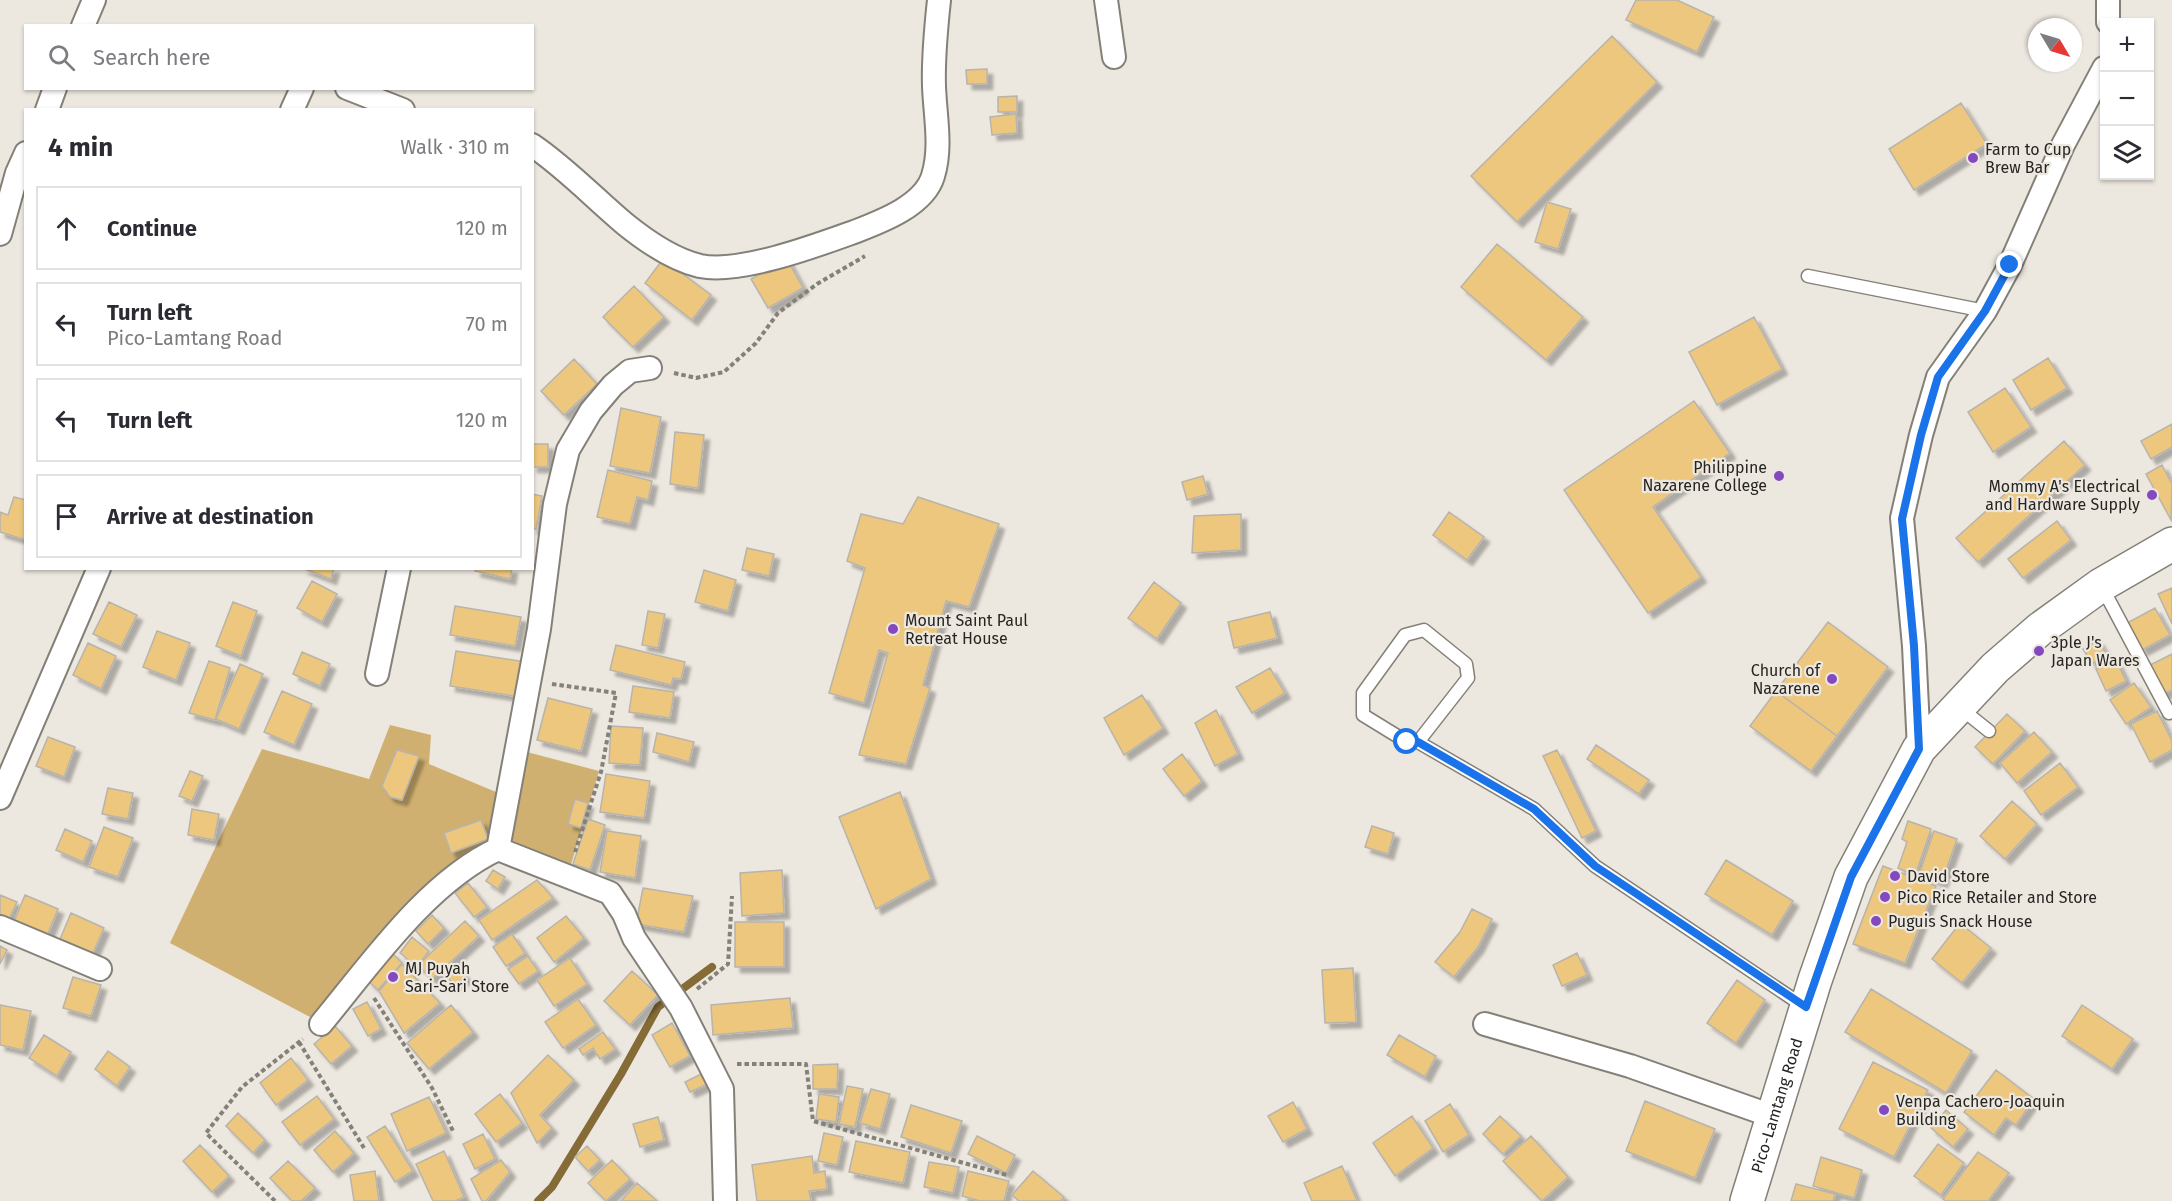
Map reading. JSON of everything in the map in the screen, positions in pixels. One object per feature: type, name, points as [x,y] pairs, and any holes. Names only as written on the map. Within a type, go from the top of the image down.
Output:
[{"type":"main road","name":"Pico-Lamtang Road","points":[[1747,1201],[1806,1007],[1851,877],[1919,749],[2014,651],[2101,585],[2172,544]]},
{"type":"street","points":[[84,24],[94,0]]},
{"type":"street","points":[[534,146],[556,161],[627,226],[669,254],[701,266],[767,262],[851,233],[883,220],[906,206],[923,193],[933,177],[938,134],[934,87],[939,0]]},
{"type":"street","points":[[1106,0],[1114,57]]},
{"type":"street","points":[[2108,0],[2108,18]]},
{"type":"street","points":[[1919,749],[1914,646],[1902,519],[1938,377],[1985,311],[2010,265],[2063,145],[2102,72]]},
{"type":"street","points":[[48,108],[54,90]]},
{"type":"street","points":[[293,108],[301,90]]},
{"type":"street","points":[[352,90],[398,108]]},
{"type":"street","points":[[0,234],[17,172],[24,157]]},
{"type":"street","points":[[498,849],[529,681],[555,504],[568,450],[591,411],[614,385],[630,371],[650,368]]},
{"type":"street","points":[[0,798],[98,570]]},
{"type":"street","points":[[377,674],[399,570]]},
{"type":"street","points":[[321,1024],[430,899],[475,860],[498,849],[610,893],[634,938],[680,1006],[722,1089],[724,1201]]},
{"type":"street","points":[[0,927],[100,969]]},
{"type":"street","points":[[1485,1024],[1630,1066],[1772,1116]]},
{"type":"lane","points":[[1808,276],[1985,311]]},
{"type":"lane","points":[[2101,585],[2169,713]]},
{"type":"lane","points":[[1418,742],[1468,678],[1466,664],[1424,630],[1405,635],[1363,693],[1364,715],[1407,742],[1418,742],[1534,809],[1595,866],[1806,1007]]},
{"type":"lane","points":[[1959,706],[1989,731]]},
{"type":"path","points":[[650,368],[696,378],[724,372],[756,343],[778,313],[817,284],[863,258],[869,249]]},
{"type":"path","points":[[529,681],[616,693],[601,772],[568,876]]},
{"type":"path","points":[[680,1006],[728,964],[732,896]]},
{"type":"path","points":[[360,978],[432,1088],[454,1132]]},
{"type":"path","points":[[275,1201],[206,1133],[242,1087],[321,1024]]},
{"type":"path","points":[[299,1042],[364,1148]]},
{"type":"path","points":[[709,1064],[806,1064],[813,1121],[1007,1175]]},
{"type":"shaded area","points":[[390,725],[431,735],[429,764],[496,792],[498,813],[491,845],[469,857],[310,1017],[170,943],[262,749],[369,779]]},
{"type":"shaded area","points":[[527,752],[599,771],[570,868],[506,847]]},
{"type":"building","points":[[1636,0],[1677,0],[1714,17],[1697,52],[1626,20]]},
{"type":"building","points":[[1612,36],[1657,82],[1517,222],[1471,176]]},
{"type":"building","points":[[987,69],[987,84],[967,84],[966,70]]},
{"type":"building","points":[[1017,96],[1017,112],[998,112],[998,97]]},
{"type":"building","points":[[1961,103],[1987,144],[1914,190],[1889,149]]},
{"type":"building","points":[[1016,114],[1017,133],[992,135],[990,117]]},
{"type":"building","points":[[1547,202],[1571,209],[1558,249],[1535,242]]},
{"type":"building","points":[[1497,244],[1583,317],[1546,360],[1461,287]]},
{"type":"building","points":[[663,259],[711,295],[692,320],[645,283]]},
{"type":"building","points":[[787,259],[803,288],[768,308],[751,279]]},
{"type":"building","points":[[634,286],[664,317],[633,347],[603,317]]},
{"type":"building","points":[[1754,317],[1782,369],[1717,405],[1689,352]]},
{"type":"building","points":[[2048,358],[2067,388],[2031,410],[2013,380]]},
{"type":"building","points":[[574,359],[597,384],[564,415],[541,391]]},
{"type":"building","points":[[2005,388],[2031,427],[1993,452],[1968,412]]},
{"type":"building","points":[[1694,401],[1730,453],[1653,507],[1701,577],[1648,613],[1564,490]]},
{"type":"building","points":[[621,408],[661,417],[650,473],[610,466]]},
{"type":"building","points":[[2172,424],[2172,447],[2151,459],[2141,441]]},
{"type":"building","points":[[675,432],[704,435],[698,488],[670,484]]},
{"type":"building","points":[[2064,441],[2085,465],[1978,562],[1956,538]]},
{"type":"building","points":[[534,444],[548,444],[548,467],[534,467]]},
{"type":"building","points":[[2162,465],[2172,484],[2171,520],[2146,474]]},
{"type":"building","points":[[608,470],[652,481],[648,500],[637,497],[630,524],[597,517]]},
{"type":"building","points":[[1203,476],[1208,494],[1187,500],[1182,482]]},
{"type":"building","points":[[534,494],[542,496],[536,529],[534,529]]},
{"type":"building","points":[[14,497],[24,500],[24,539],[0,532],[0,512],[8,515]]},
{"type":"building","name":"Mount Saint Paul Retreat House","points":[[918,497],[999,524],[969,607],[946,601],[923,685],[930,688],[906,764],[859,755],[888,653],[879,650],[864,703],[829,693],[865,568],[847,561],[861,514],[903,524]]},
{"type":"building","points":[[1449,512],[1484,537],[1467,560],[1433,535]]},
{"type":"building","points":[[1241,514],[1241,550],[1192,553],[1194,516]]},
{"type":"building","points":[[2057,521],[2071,540],[2023,578],[2008,559]]},
{"type":"building","points":[[747,548],[774,554],[769,576],[742,570]]},
{"type":"building","points":[[307,570],[333,570],[331,579]]},
{"type":"building","points":[[475,570],[512,570],[510,579]]},
{"type":"building","points":[[704,570],[736,580],[728,611],[695,602]]},
{"type":"building","points":[[312,581],[337,594],[322,622],[297,608]]},
{"type":"building","points":[[1154,582],[1181,603],[1157,639],[1128,618]]},
{"type":"building","points":[[2172,588],[2172,624],[2158,594]]},
{"type":"building","points":[[109,602],[137,615],[121,647],[93,634]]},
{"type":"building","points":[[233,602],[257,611],[241,656],[216,646]]},
{"type":"building","points":[[455,606],[521,617],[515,646],[450,635]]},
{"type":"building","points":[[2155,608],[2170,635],[2142,650],[2127,623]]},
{"type":"building","points":[[648,611],[665,614],[658,648],[642,645]]},
{"type":"building","points":[[1270,612],[1277,638],[1234,648],[1228,622]]},
{"type":"building","name":"Church of Nazarene","points":[[1828,622],[1888,667],[1837,736],[1776,691]]},
{"type":"building","points":[[157,631],[190,643],[176,680],[143,667]]},
{"type":"building","points":[[2098,640],[2107,655],[2092,664],[2083,649]]},
{"type":"building","points":[[88,643],[116,656],[101,689],[73,675]]},
{"type":"building","points":[[616,645],[685,662],[681,679],[673,678],[671,685],[610,670]]},
{"type":"building","points":[[456,651],[526,662],[520,697],[450,686]]},
{"type":"building","points":[[302,652],[330,664],[320,686],[293,674]]},
{"type":"building","points":[[2172,654],[2172,690],[2163,694],[2148,666]]},
{"type":"building","points":[[2116,660],[2126,681],[2106,691],[2096,669]]},
{"type":"building","points":[[209,661],[230,668],[215,720],[189,713]]},
{"type":"building","points":[[240,664],[263,674],[239,729],[216,719]]},
{"type":"building","points":[[1270,668],[1285,693],[1252,713],[1236,687]]},
{"type":"building","points":[[2134,683],[2151,707],[2126,724],[2110,700]]},
{"type":"building","points":[[633,686],[674,692],[670,718],[629,712]]},
{"type":"building","points":[[282,691],[312,704],[294,745],[264,732]]},
{"type":"building","name":"Church of Nazarene","points":[[1776,691],[1837,736],[1811,771],[1750,726]]},
{"type":"building","points":[[1142,695],[1163,728],[1124,755],[1104,718]]},
{"type":"building","points":[[548,698],[592,709],[581,751],[537,740]]},
{"type":"building","points":[[1216,710],[1238,754],[1215,766],[1195,723]]},
{"type":"building","points":[[2157,711],[2172,741],[2172,750],[2150,762],[2131,724]]},
{"type":"building","points":[[2007,714],[2025,731],[1993,764],[1975,747]]},
{"type":"building","points":[[611,726],[643,728],[640,765],[609,763]]},
{"type":"building","points":[[2034,732],[2052,752],[2017,783],[2000,763]]},
{"type":"building","points":[[657,733],[694,742],[689,762],[653,752]]},
{"type":"building","points":[[48,737],[75,747],[64,777],[36,766]]},
{"type":"building","points":[[1596,745],[1649,780],[1639,794],[1587,759]]},
{"type":"building","points":[[397,750],[419,756],[402,800],[390,797],[382,786]]},
{"type":"building","points":[[1557,750],[1596,831],[1582,838],[1543,756]]},
{"type":"building","points":[[1182,754],[1202,781],[1184,796],[1163,769]]},
{"type":"building","points":[[2060,763],[2078,787],[2041,815],[2024,791]]},
{"type":"building","points":[[190,771],[203,776],[192,801],[179,796]]},
{"type":"building","points":[[606,774],[650,781],[644,818],[600,812]]},
{"type":"building","points":[[108,788],[133,793],[128,819],[102,814]]},
{"type":"building","points":[[900,792],[931,879],[876,909],[839,817]]},
{"type":"building","points":[[575,799],[588,803],[581,828],[568,824]]},
{"type":"building","points":[[2012,801],[2037,824],[2005,859],[1980,836]]},
{"type":"building","points":[[192,809],[219,814],[214,840],[188,835]]},
{"type":"building","points":[[588,819],[605,825],[590,870],[573,864]]},
{"type":"building","points":[[481,820],[488,839],[451,853],[444,833]]},
{"type":"building","points":[[1908,821],[1931,829],[1915,876],[1898,868],[1907,842],[1902,839]]},
{"type":"building","points":[[1372,826],[1394,833],[1388,854],[1365,847]]},
{"type":"building","points":[[104,827],[133,838],[118,877],[89,867]]},
{"type":"building","points":[[65,829],[92,841],[83,862],[56,850]]},
{"type":"building","points":[[607,831],[641,836],[635,878],[600,872]]},
{"type":"building","points":[[1934,831],[1957,839],[1942,882],[1919,875]]},
{"type":"building","points":[[1726,860],[1793,901],[1772,935],[1705,894]]},
{"type":"building","points":[[1883,866],[1936,886],[1905,963],[1853,944]]},
{"type":"building","points":[[493,870],[505,877],[498,889],[486,881]]},
{"type":"building","points":[[782,870],[784,913],[742,916],[740,873]]},
{"type":"building","points":[[537,880],[553,898],[492,940],[479,920]]},
{"type":"building","points":[[468,883],[487,907],[474,917],[455,893]]},
{"type":"building","points":[[643,888],[693,896],[684,932],[636,924]]},
{"type":"building","points":[[0,895],[17,902],[8,921],[0,917]]},
{"type":"building","points":[[25,895],[58,909],[45,941],[12,926]]},
{"type":"building","points":[[1472,909],[1492,919],[1478,947],[1454,977],[1435,962],[1460,932]]},
{"type":"building","points":[[71,913],[104,928],[93,953],[60,939]]},
{"type":"building","points":[[432,915],[444,928],[428,944],[416,931]]},
{"type":"building","points":[[566,916],[584,938],[554,962],[537,938]]},
{"type":"building","points":[[465,921],[479,936],[432,979],[418,965]]},
{"type":"building","points":[[735,922],[784,922],[784,967],[735,967]]},
{"type":"building","points":[[1960,923],[1991,948],[1962,983],[1932,959]]},
{"type":"building","points":[[512,934],[525,953],[506,966],[493,947]]},
{"type":"building","points":[[412,937],[429,951],[417,967],[400,953]]},
{"type":"building","points":[[0,946],[7,950],[0,964]]},
{"type":"building","points":[[391,952],[402,963],[378,990],[367,980]]},
{"type":"building","points":[[1577,953],[1587,975],[1562,986],[1553,965]]},
{"type":"building","points":[[528,956],[538,971],[519,984],[508,969]]},
{"type":"building","points":[[570,958],[587,984],[554,1006],[537,980]]},
{"type":"building","points":[[402,964],[440,1003],[404,1033],[379,991]]},
{"type":"building","points":[[456,964],[466,977],[454,986],[445,973]]},
{"type":"building","points":[[1353,968],[1356,1022],[1325,1023],[1322,970]]},
{"type":"building","points":[[632,971],[658,995],[630,1025],[604,1001]]},
{"type":"building","points":[[73,977],[101,985],[91,1016],[63,1008]]},
{"type":"building","points":[[1737,980],[1765,1000],[1736,1043],[1707,1023]]},
{"type":"building","points":[[1871,989],[1972,1051],[1946,1093],[1845,1032]]},
{"type":"building","points":[[790,998],[793,1028],[713,1035],[711,1005]]},
{"type":"building","points":[[578,999],[596,1025],[563,1048],[545,1022]]},
{"type":"building","points":[[367,1002],[381,1029],[368,1036],[353,1009]]},
{"type":"building","points":[[0,1005],[31,1011],[23,1050],[0,1045]]},
{"type":"building","points":[[451,1005],[473,1032],[429,1069],[407,1043]]},
{"type":"building","points":[[2082,1005],[2133,1039],[2112,1069],[2062,1036]]},
{"type":"building","points":[[672,1023],[690,1056],[670,1067],[652,1035]]},
{"type":"building","points":[[335,1026],[352,1046],[331,1064],[314,1044]]},
{"type":"building","points":[[603,1032],[615,1049],[600,1059],[593,1048],[583,1055],[579,1049]]},
{"type":"building","points":[[44,1035],[71,1052],[57,1076],[29,1058]]},
{"type":"building","points":[[1399,1035],[1436,1056],[1425,1077],[1387,1055]]},
{"type":"building","points":[[108,1051],[130,1067],[117,1086],[95,1069]]},
{"type":"building","points":[[548,1055],[574,1080],[540,1115],[552,1128],[537,1143],[511,1093]]},
{"type":"building","points":[[291,1058],[308,1080],[276,1105],[260,1083]]},
{"type":"building","name":"Venpa Cachero-Joaquin Building","points":[[1873,1062],[1928,1090],[1894,1157],[1839,1129]]},
{"type":"building","points":[[838,1064],[837,1089],[813,1089],[813,1065]]},
{"type":"building","points":[[1996,1070],[2034,1099],[2016,1125],[2006,1118],[1994,1135],[1964,1112]]},
{"type":"building","points":[[707,1071],[712,1082],[690,1092],[685,1082]]},
{"type":"building","points":[[847,1086],[863,1089],[855,1127],[839,1124]]},
{"type":"building","points":[[871,1089],[890,1094],[880,1129],[860,1123]]},
{"type":"building","points":[[500,1094],[522,1123],[496,1142],[475,1114]]},
{"type":"building","points":[[819,1094],[839,1097],[836,1122],[816,1119]]},
{"type":"building","points":[[317,1096],[334,1119],[300,1145],[282,1122]]},
{"type":"building","points":[[429,1097],[446,1133],[407,1151],[391,1114]]},
{"type":"building","points":[[1645,1101],[1715,1129],[1695,1178],[1626,1151]]},
{"type":"building","points":[[1293,1102],[1307,1129],[1283,1142],[1268,1116]]},
{"type":"building","points":[[1450,1104],[1469,1135],[1443,1152],[1425,1121]]},
{"type":"building","points":[[911,1105],[962,1121],[951,1153],[901,1137]]},
{"type":"building","points":[[1946,1110],[1968,1129],[1953,1147],[1931,1128]]},
{"type":"building","points":[[238,1113],[265,1140],[253,1153],[226,1126]]},
{"type":"building","points":[[1412,1116],[1433,1148],[1395,1176],[1373,1143]]},
{"type":"building","points":[[1500,1116],[1521,1136],[1503,1154],[1483,1134]]},
{"type":"building","points":[[658,1117],[664,1140],[640,1147],[633,1124]]},
{"type":"building","points":[[385,1126],[413,1171],[395,1182],[367,1137]]},
{"type":"building","points":[[335,1131],[354,1153],[333,1172],[314,1150]]},
{"type":"building","points":[[824,1133],[843,1137],[837,1165],[818,1161]]},
{"type":"building","points":[[483,1134],[495,1159],[475,1169],[463,1144]]},
{"type":"building","points":[[977,1136],[1015,1155],[1006,1173],[968,1154]]},
{"type":"building","points":[[1531,1136],[1568,1177],[1542,1201],[1503,1161]]},
{"type":"building","points":[[856,1141],[910,1152],[903,1183],[849,1172]]},
{"type":"building","points":[[1938,1144],[1964,1163],[1941,1195],[1914,1176]]},
{"type":"building","points":[[200,1145],[229,1176],[212,1192],[183,1161]]},
{"type":"building","points":[[587,1146],[600,1160],[588,1171],[575,1157]]},
{"type":"building","points":[[444,1151],[464,1197],[455,1201],[433,1201],[416,1164]]},
{"type":"building","points":[[1978,1152],[2009,1173],[1988,1201],[1946,1201],[1943,1199]]},
{"type":"building","points":[[812,1156],[814,1173],[825,1171],[827,1189],[809,1191],[811,1201],[757,1201],[752,1165]]},
{"type":"building","points":[[1821,1157],[1862,1170],[1854,1198],[1813,1186]]},
{"type":"building","points":[[501,1160],[510,1172],[486,1201],[482,1201],[471,1179]]},
{"type":"building","points":[[612,1160],[630,1179],[606,1201],[588,1183]]},
{"type":"building","points":[[288,1161],[315,1188],[301,1201],[292,1201],[270,1178]]},
{"type":"building","points":[[929,1162],[959,1167],[953,1193],[924,1187]]},
{"type":"building","points":[[1342,1166],[1357,1201],[1312,1201],[1304,1183]]},
{"type":"building","points":[[375,1171],[379,1201],[354,1201],[350,1175]]},
{"type":"building","points":[[968,1171],[1009,1181],[1004,1201],[980,1201],[962,1196]]},
{"type":"building","points":[[1033,1171],[1064,1197],[1061,1201],[1019,1201],[1012,1195]]},
{"type":"building","points":[[637,1183],[657,1201],[621,1201]]},
{"type":"building","points":[[1796,1184],[1835,1194],[1833,1201],[1791,1201]]},
{"type":"waterway","points":[[538,1201],[552,1187],[621,1074],[658,1007],[712,967]]},
{"type":"place","name":"Farm to Cup Brew Bar","points":[[1973,158]]},
{"type":"place","name":"Philippine Nazarene College","points":[[1779,476]]},
{"type":"place","name":"Mommy A's Electrical and Hardware Supply","points":[[2152,495]]},
{"type":"place","name":"Mount Saint Paul Retreat House","points":[[893,629]]},
{"type":"place","name":"3ple J's Japan Wares","points":[[2039,651]]},
{"type":"place","name":"Church of Nazarene","points":[[1832,679]]},
{"type":"place","name":"David Store","points":[[1895,876]]},
{"type":"place","name":"Pico Rice Retailer and Store","points":[[1885,897]]},
{"type":"place","name":"Puguis Snack House","points":[[1876,921]]},
{"type":"place","name":"MJ Puyah Sari-Sari Store","points":[[393,977]]},
{"type":"place","name":"Venpa Cachero-Joaquin Building","points":[[1884,1110]]},
{"type":"route","points":[[1407,742],[1418,742],[1534,809],[1595,866],[1806,1007],[1851,877],[1882,813],[1919,749],[1914,646],[1902,519],[1921,435],[1938,377],[1985,311],[2010,265]]}]
